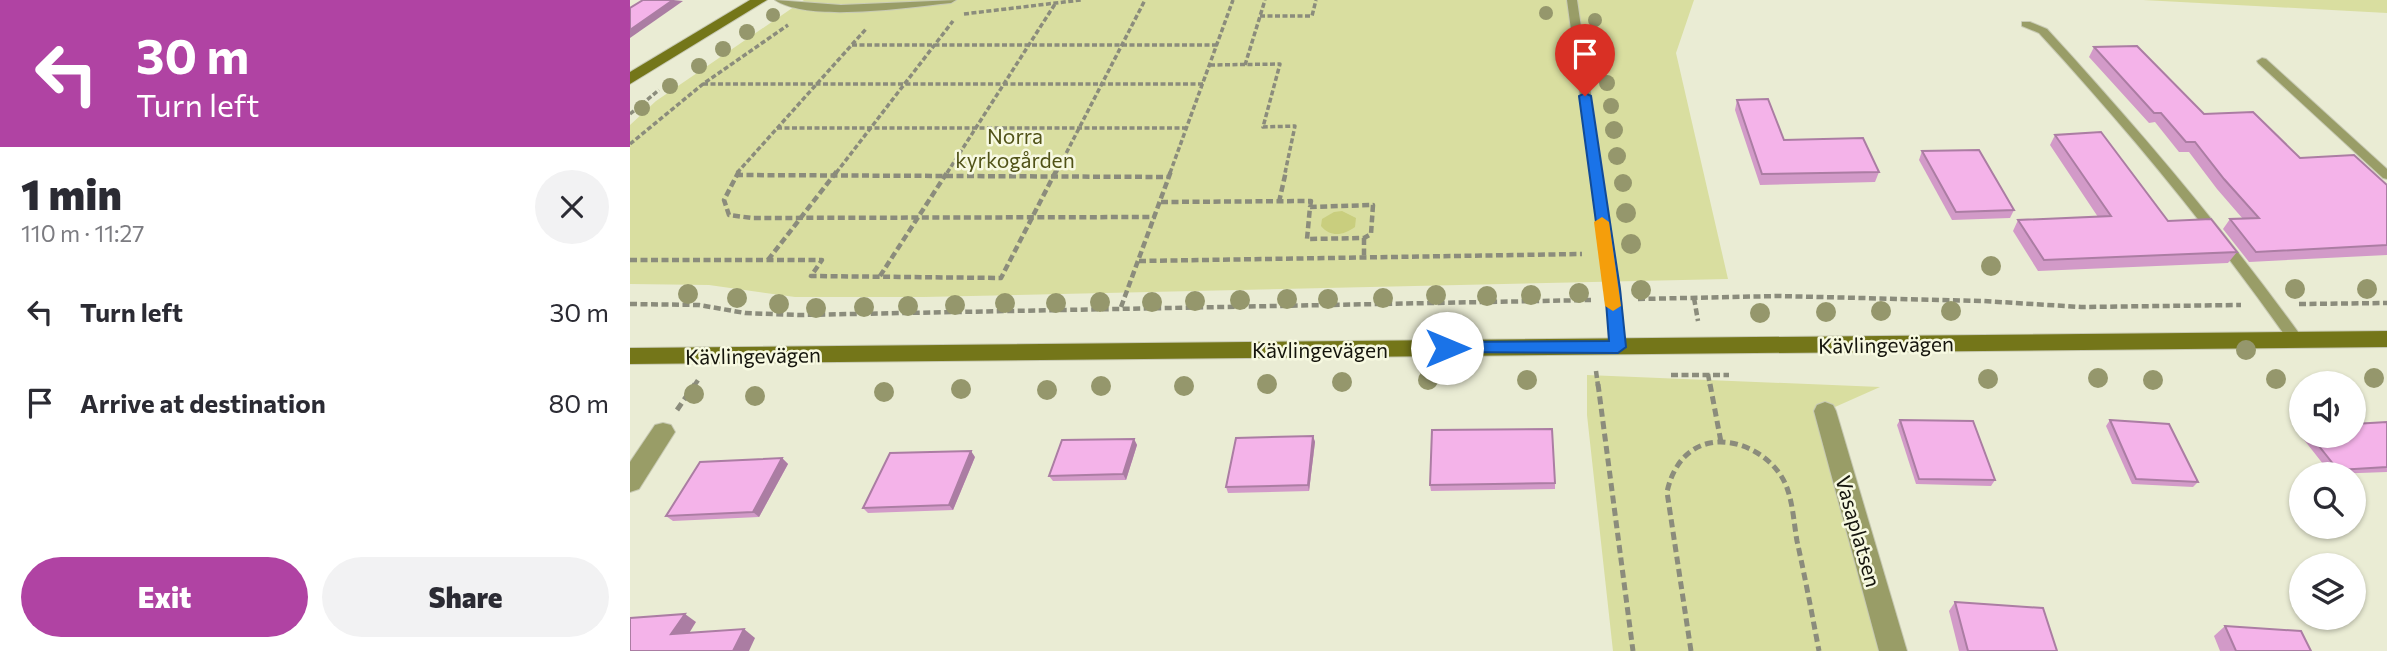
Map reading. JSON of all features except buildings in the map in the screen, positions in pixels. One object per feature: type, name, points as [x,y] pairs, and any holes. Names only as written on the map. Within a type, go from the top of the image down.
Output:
[{"type":"main road","points":[[630,79],[760,0]]},
{"type":"main road","name":"Kävlingevägen","points":[[630,356],[2387,339]]},
{"type":"street","name":"Vasaplatsen","points":[[1825,411],[1893,651]]},
{"type":"street","points":[[630,482],[663,432]]},
{"type":"lane","points":[[779,0],[807,6],[885,7],[951,0]]},
{"type":"lane","points":[[1572,0],[1618,347]]},
{"type":"lane","points":[[2026,24],[2043,31],[2097,89],[2224,239],[2296,340]]},
{"type":"lane","points":[[2262,61],[2387,175]]},
{"type":"path","points":[[944,16],[1082,0]]},
{"type":"path","points":[[630,260],[822,260],[811,276],[1001,278],[1144,0]]},
{"type":"path","points":[[1121,307],[1233,0]]},
{"type":"path","points":[[1245,65],[1265,0]]},
{"type":"path","points":[[1260,16],[1312,16],[1316,0]]},
{"type":"path","points":[[880,277],[1055,4]]},
{"type":"path","points":[[885,7],[735,175],[724,200],[729,215],[752,218],[1156,217]]},
{"type":"path","points":[[768,261],[958,15]]},
{"type":"path","points":[[630,144],[703,84],[796,22]]},
{"type":"path","points":[[851,45],[1217,45]]},
{"type":"path","points":[[1209,65],[1280,64],[1263,127],[1295,126],[1279,202]]},
{"type":"path","points":[[703,84],[1203,85]]},
{"type":"path","points":[[776,128],[1187,128]]},
{"type":"path","points":[[735,175],[1170,177]]},
{"type":"path","points":[[1161,202],[1311,201],[1310,207],[1307,239],[1364,238],[1371,234],[1373,205],[1310,207]]},
{"type":"path","points":[[1364,238],[1364,257]]},
{"type":"path","points":[[1139,261],[1606,253]]},
{"type":"path","points":[[630,304],[699,305],[745,313],[799,315],[1779,296],[2081,307],[2387,303]]},
{"type":"path","points":[[1694,298],[1698,319]]},
{"type":"path","points":[[1596,368],[1633,651]]},
{"type":"path","points":[[1709,375],[1721,442]]},
{"type":"path","points":[[663,432],[701,376]]},
{"type":"path","points":[[1691,651],[1667,493],[1675,466],[1690,450],[1721,442],[1737,442],[1756,450],[1773,465],[1787,487],[1819,651]]},
{"type":"green space","name":"Norra kyrkogården","points":[[804,0],[1694,0],[1676,53],[1728,279],[924,297],[795,297],[709,285],[630,284],[630,125],[656,101]]},
{"type":"green space","points":[[2143,0],[2387,0],[2387,13]]},
{"type":"green space","points":[[1587,375],[1880,387],[1826,411],[1893,651],[1613,651],[1587,415]]},
{"type":"shaded area","points":[[1342,211],[1356,218],[1355,227],[1333,234],[1321,226],[1322,219]]},
{"type":"slow traffic","points":[[1602,222],[1613,289],[1613,306]]},
{"type":"route","points":[[1447,348],[1618,347],[1613,289],[1585,96]]}]
